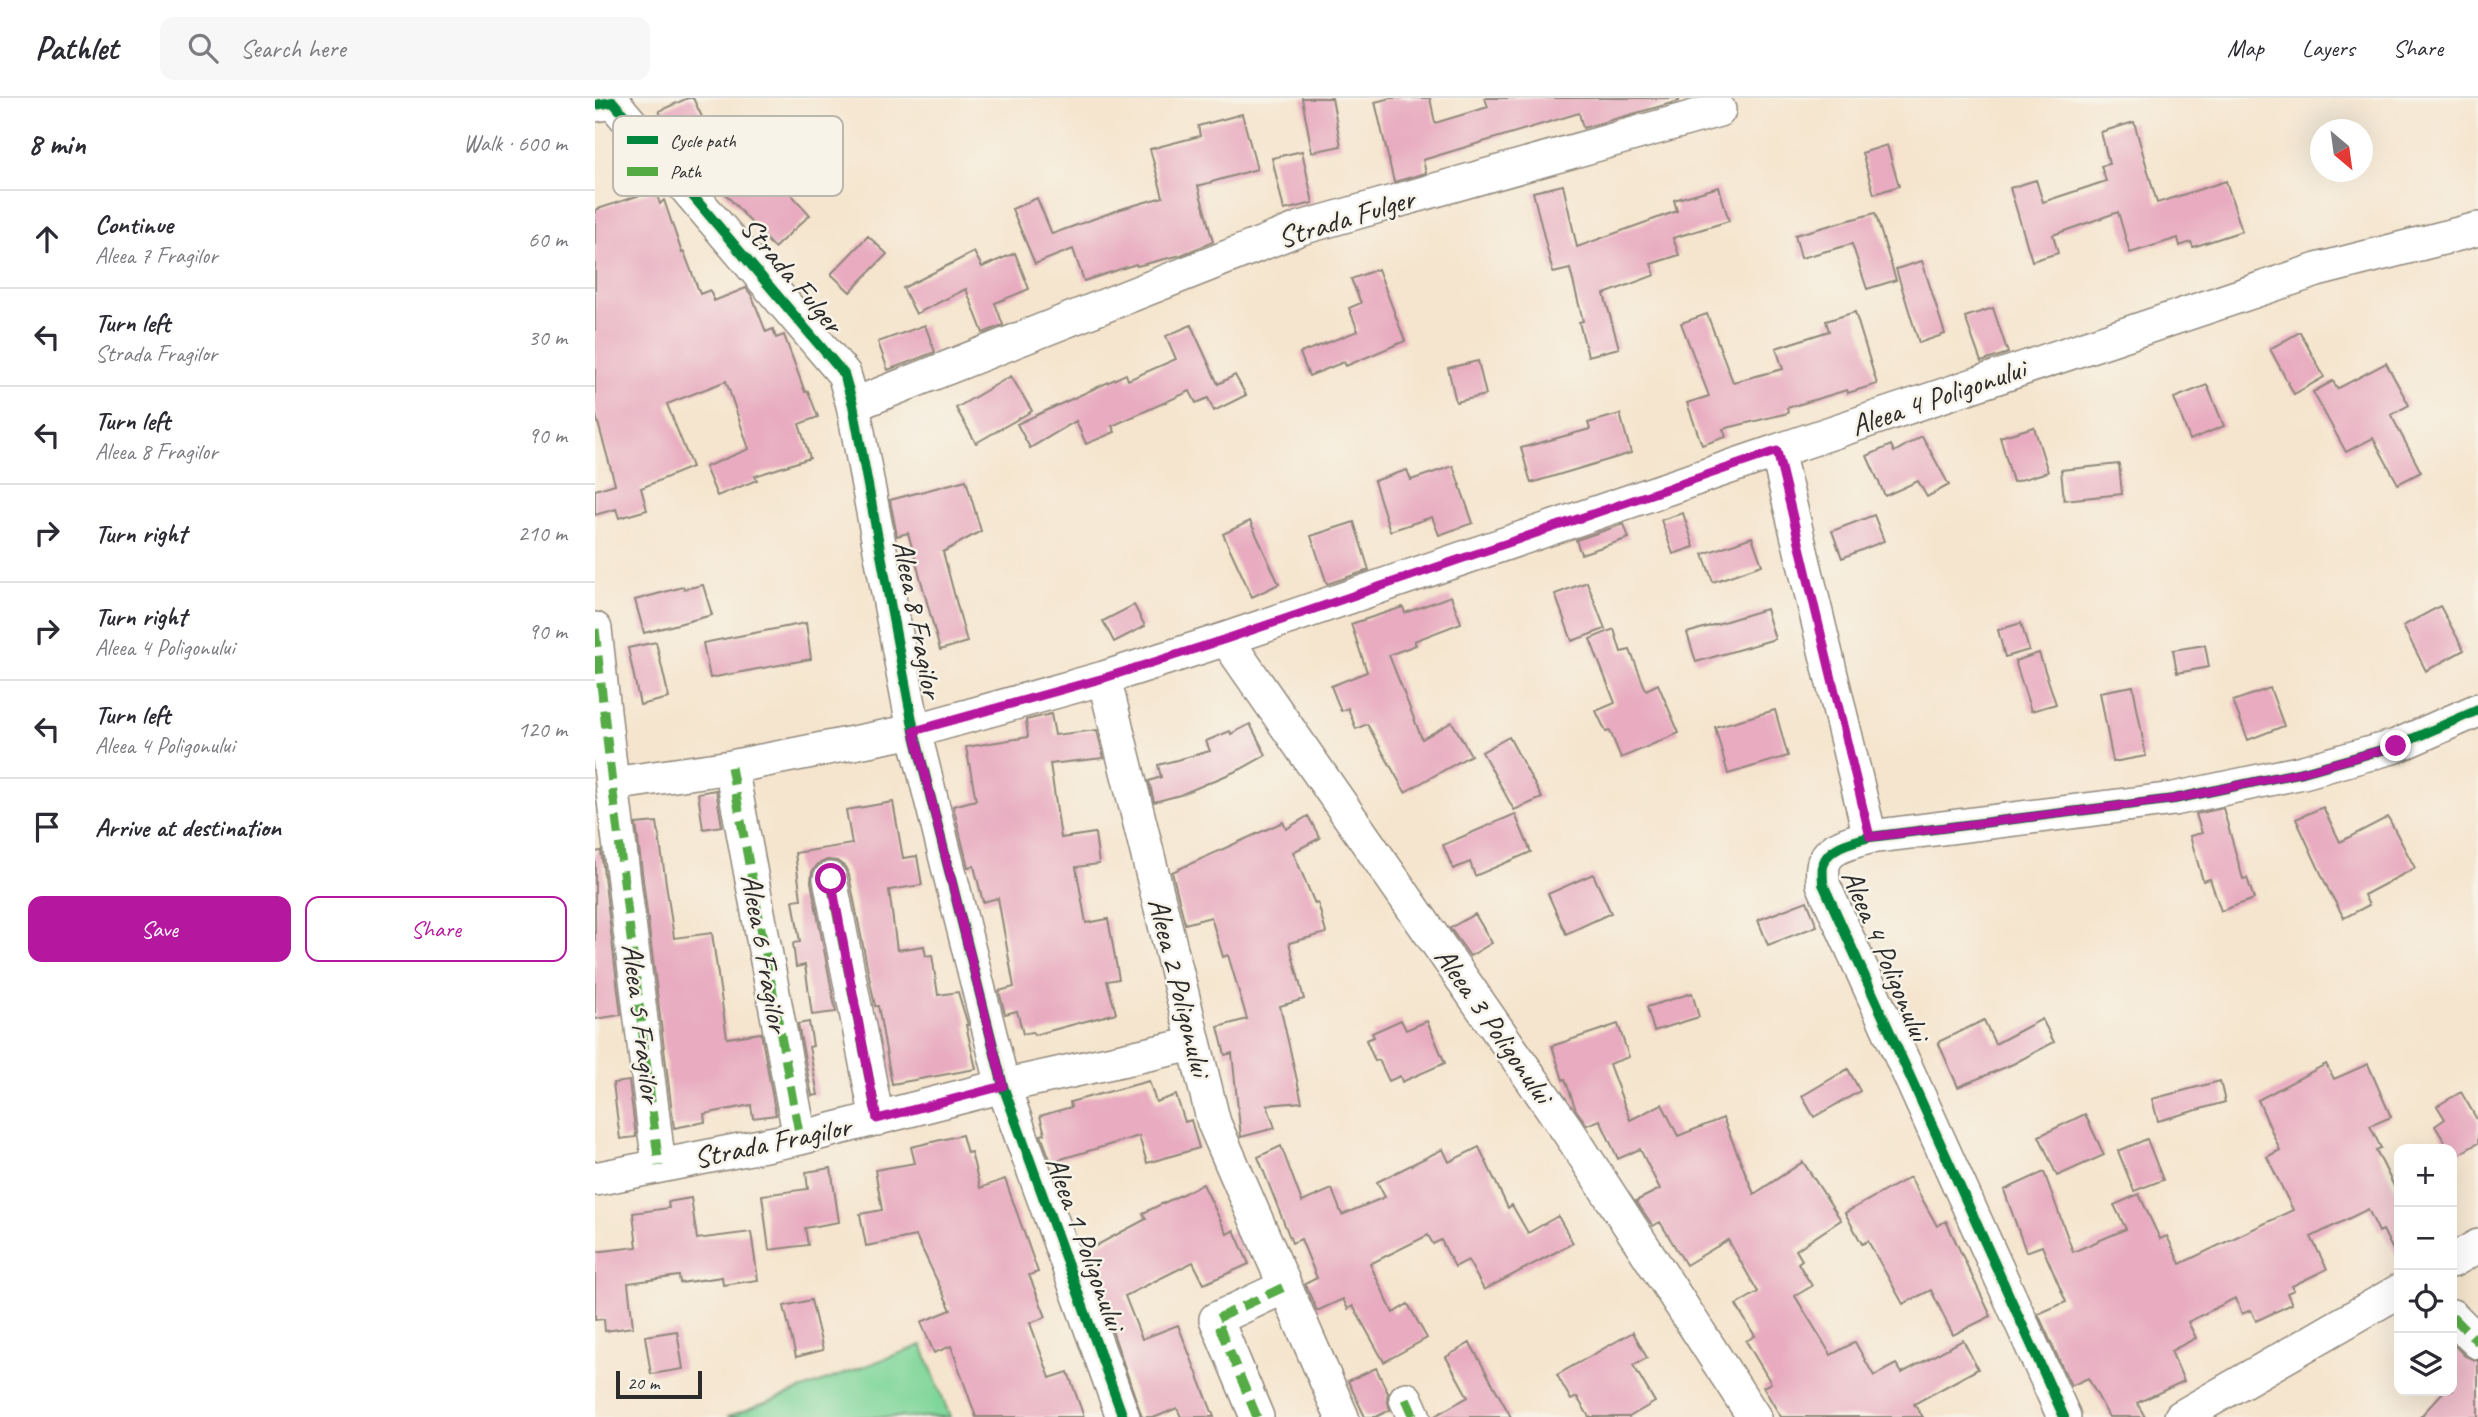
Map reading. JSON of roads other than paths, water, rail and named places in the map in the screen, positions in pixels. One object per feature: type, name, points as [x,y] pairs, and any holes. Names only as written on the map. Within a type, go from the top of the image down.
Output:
[{"type":"street","name":"Strada Fulger","points":[[595,105],[613,102],[625,116]]},
{"type":"street","name":"Strada Fulger","points":[[693,196],[844,374],[853,405],[1301,228],[1719,110]]},
{"type":"street","name":"Aleea 4 Poligonului","points":[[1870,837],[1777,451],[2317,270],[2478,229]]},
{"type":"street","name":"Aleea 8 Fragilor","points":[[853,405],[914,731],[1003,1086]]},
{"type":"street","points":[[612,785],[731,767],[914,731],[1104,678],[1777,451]]},
{"type":"street","name":"Aleea 5 Fragilor","points":[[595,629],[659,1166]]},
{"type":"street","name":"Aleea 3 Poligonului","points":[[1226,639],[1572,1137],[1754,1417]]},
{"type":"street","name":"Aleea 2 Poligonului","points":[[1104,678],[1214,1123],[1342,1417]]},
{"type":"street","name":"Aleea 4 Poligonului","points":[[2064,1417],[1823,884],[1823,865],[1829,855],[1845,844],[1870,837],[2174,799],[2303,772],[2396,746],[2478,710]]},
{"type":"street","name":"Aleea 6 Fragilor","points":[[731,767],[800,1138]]},
{"type":"street","points":[[831,879],[877,1119]]},
{"type":"street","name":"Strada Fragilor","points":[[595,1179],[800,1138],[1003,1086],[1194,1044]]},
{"type":"street","name":"Aleea 1 Poligonului","points":[[1003,1086],[1123,1417]]},
{"type":"street","points":[[2457,1258],[2478,1245]]},
{"type":"street","points":[[1257,1417],[1216,1319],[1284,1287]]},
{"type":"street","points":[[2181,1417],[2394,1294]]},
{"type":"street","points":[[2457,1321],[2478,1342]]}]
